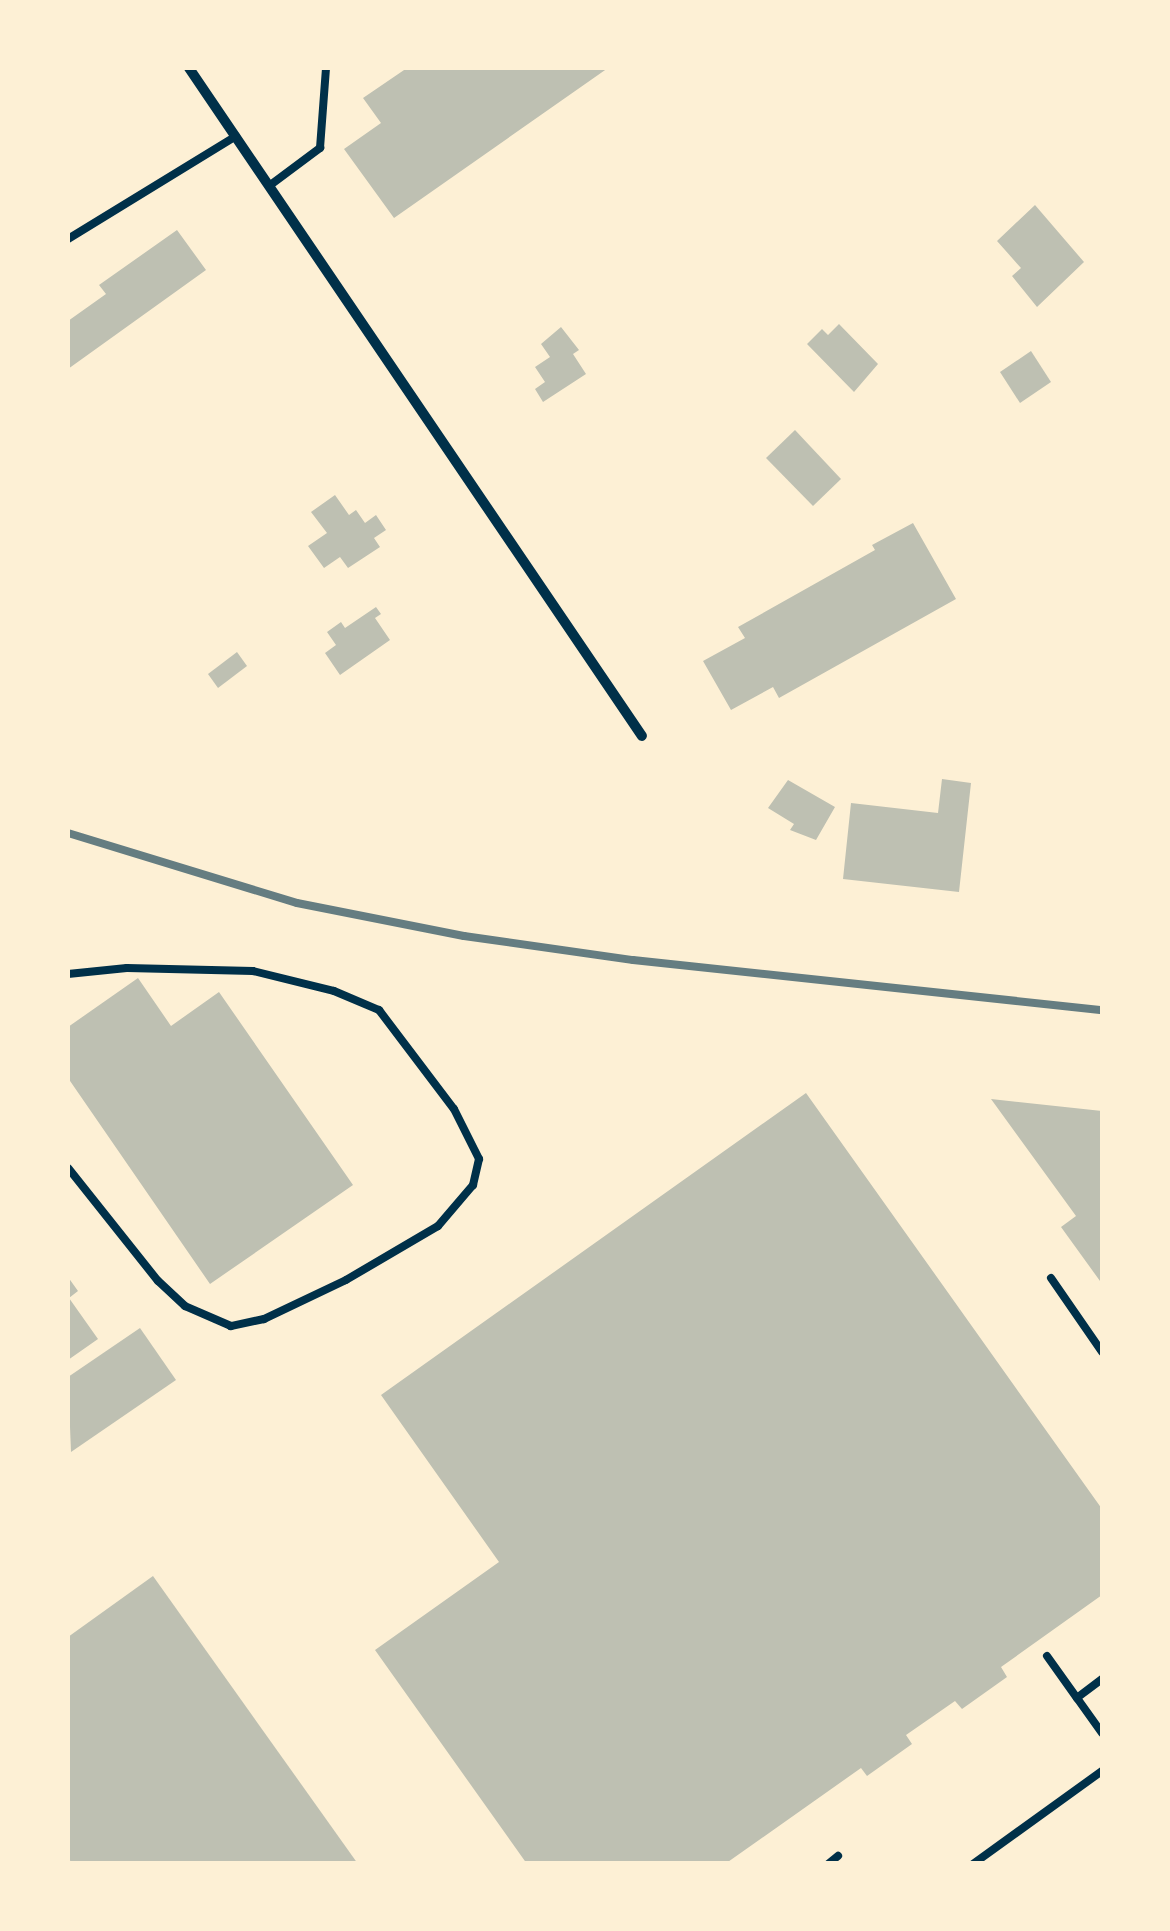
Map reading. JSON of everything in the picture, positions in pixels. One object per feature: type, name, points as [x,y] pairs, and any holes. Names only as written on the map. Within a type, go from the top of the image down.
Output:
[{"type":"street","points":[[189,68],[642,736]]},
{"type":"lane","points":[[269,186],[320,148],[326,68]]},
{"type":"lane","points":[[68,239],[236,136]]},
{"type":"lane","points":[[68,974],[144,968],[253,972],[334,990],[379,1010],[454,1109],[479,1159],[472,1185],[438,1226],[264,1319],[231,1326],[186,1306],[158,1281],[68,1168]]},
{"type":"lane","points":[[1052,1278],[1102,1352]]},
{"type":"lane","points":[[1047,1656],[1102,1733]]},
{"type":"lane","points":[[1077,1698],[1102,1679]]},
{"type":"lane","points":[[973,1864],[1102,1771]]},
{"type":"lane","points":[[828,1864],[838,1856]]},
{"type":"building","points":[[407,68],[608,68],[394,218],[344,149],[381,123],[363,98]]},
{"type":"building","points":[[1035,205],[1084,262],[1037,307],[1012,276],[1021,268],[997,241]]},
{"type":"building","points":[[177,230],[206,270],[68,369],[68,321],[106,294],[99,285]]},
{"type":"building","points":[[839,324],[878,364],[854,392],[807,344],[822,329],[828,335]]},
{"type":"building","points":[[561,327],[579,350],[573,354],[586,374],[543,402],[535,389],[545,382],[535,367],[550,357],[541,344]]},
{"type":"building","points":[[1031,351],[1051,382],[1020,403],[1000,372]]},
{"type":"building","points":[[795,430],[841,479],[813,506],[766,458]]},
{"type":"building","points":[[335,495],[349,515],[356,510],[365,523],[376,515],[386,530],[374,538],[380,547],[348,568],[340,557],[324,568],[308,546],[327,533],[311,512]]},
{"type":"building","points":[[913,523],[956,599],[779,698],[773,687],[731,710],[703,661],[745,638],[738,627],[875,550],[872,545]]},
{"type":"building","points":[[376,607],[381,614],[375,618],[390,640],[340,675],[325,653],[336,645],[327,632],[341,622],[345,628]]},
{"type":"building","points":[[237,652],[247,666],[218,688],[208,674]]},
{"type":"building","points":[[942,779],[971,783],[959,892],[843,879],[851,803],[938,813]]},
{"type":"building","points":[[788,780],[835,807],[816,840],[790,830],[794,824],[768,808]]},
{"type":"building","points":[[138,978],[171,1026],[219,992],[353,1185],[210,1284],[68,1078],[68,1027]]},
{"type":"building","points":[[806,1093],[1102,1509],[1102,1595],[1001,1667],[1007,1677],[962,1709],[955,1701],[906,1735],[912,1744],[867,1776],[861,1768],[725,1864],[527,1864],[375,1650],[499,1562],[381,1395]]},
{"type":"building","points":[[991,1099],[1102,1111],[1100,1281],[1061,1227],[1076,1216]]},
{"type":"building","points":[[68,1277],[78,1291],[69,1298],[98,1339],[68,1360]]},
{"type":"building","points":[[140,1328],[176,1380],[71,1452],[68,1377]]},
{"type":"building","points":[[153,1576],[358,1864],[72,1864],[68,1857],[68,1637]]},
{"type":"railway","points":[[68,833],[297,903],[464,936],[633,960],[1102,1010]]}]
